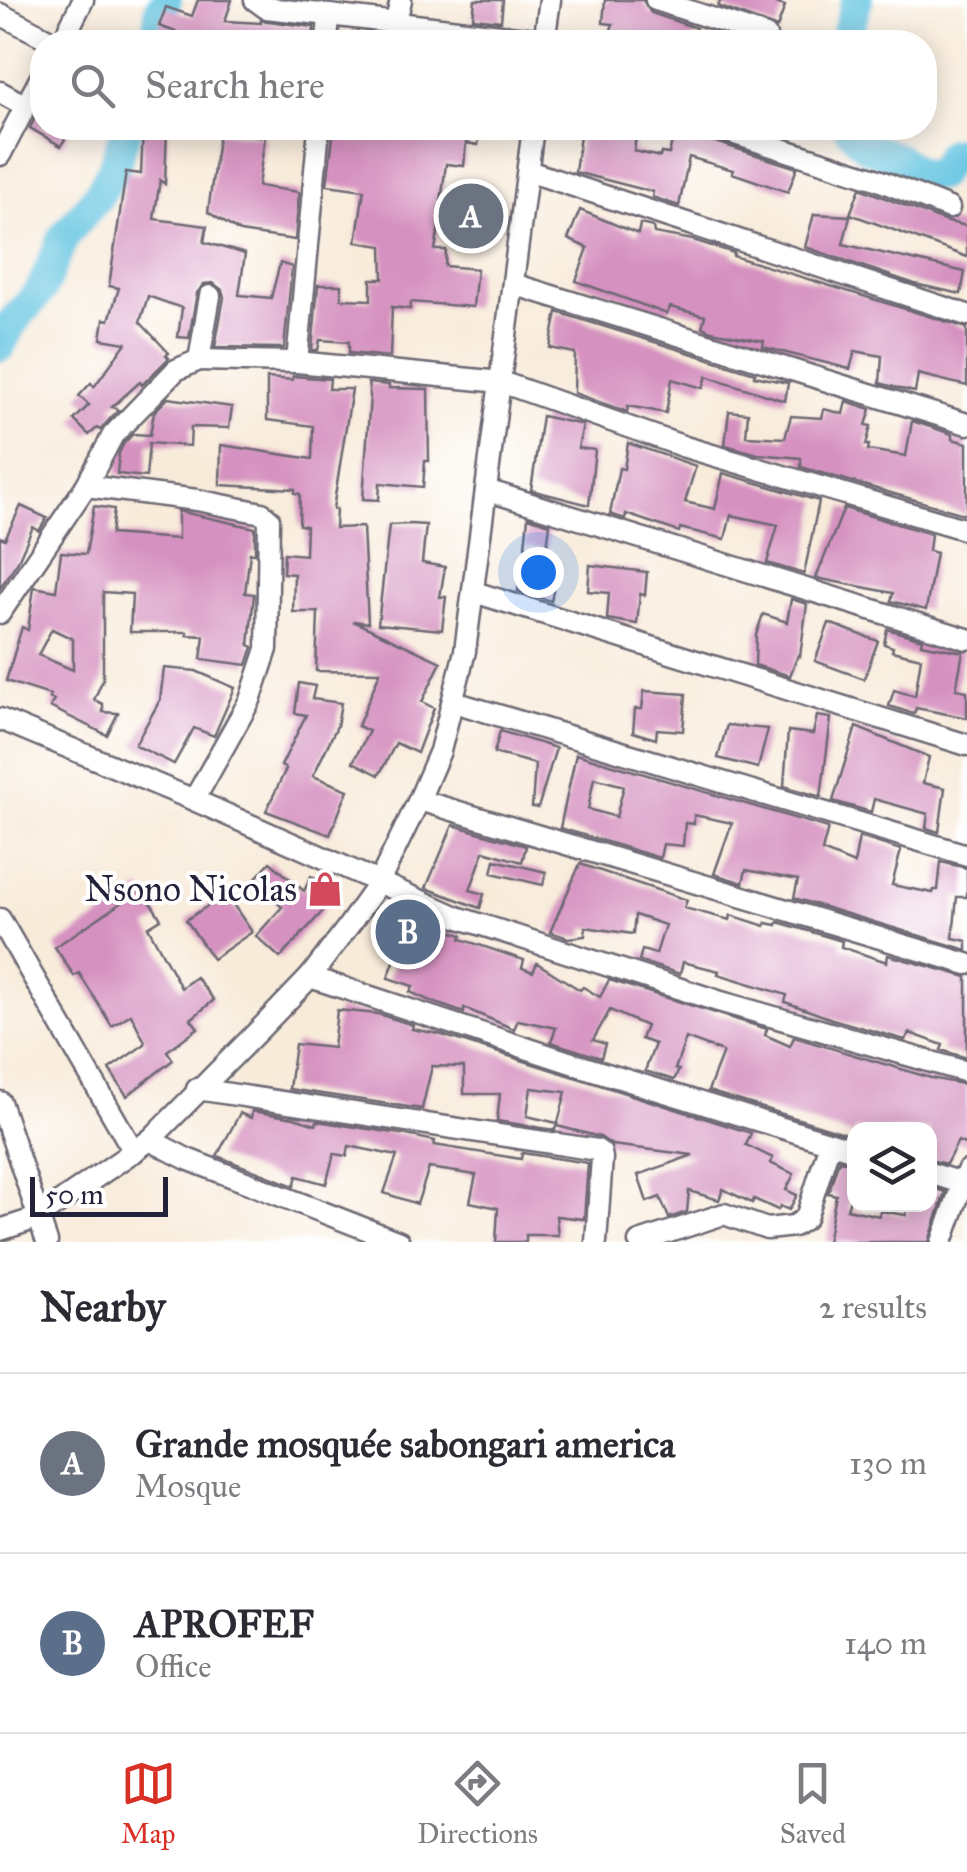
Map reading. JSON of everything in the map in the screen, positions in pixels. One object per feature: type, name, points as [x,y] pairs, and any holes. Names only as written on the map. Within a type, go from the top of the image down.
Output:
[{"type":"street","points":[[65,30],[83,0]]},
{"type":"street","points":[[256,0],[266,8],[328,15],[398,11],[490,30]]},
{"type":"street","points":[[546,30],[550,0]]},
{"type":"street","points":[[656,0],[748,30]]},
{"type":"street","points":[[0,14],[33,30]]},
{"type":"street","points":[[327,30],[328,15]]},
{"type":"street","points":[[0,92],[24,105]]},
{"type":"street","points":[[3,143],[30,95]]},
{"type":"street","points":[[298,362],[318,140]]},
{"type":"street","points":[[0,1230],[37,1218],[142,1146],[310,977],[378,884],[420,800],[454,702],[474,592],[532,140]]},
{"type":"street","points":[[754,140],[873,178],[949,208]]},
{"type":"street","points":[[528,172],[967,315]]},
{"type":"street","points":[[513,284],[967,424]]},
{"type":"street","points":[[199,360],[210,296]]},
{"type":"street","points":[[0,612],[86,486],[113,434],[176,370],[199,360],[298,362],[502,382],[685,448],[967,530]]},
{"type":"street","points":[[86,486],[196,500],[270,519],[267,649],[250,700],[194,800]]},
{"type":"street","points":[[486,490],[967,639]]},
{"type":"street","points":[[474,592],[967,745]]},
{"type":"street","points":[[454,702],[967,855]]},
{"type":"street","points":[[0,719],[457,917],[718,1001],[967,1072]]},
{"type":"street","points":[[420,800],[967,964]]},
{"type":"street","points":[[0,919],[142,1146],[188,1159],[399,1242]]},
{"type":"street","points":[[310,977],[847,1148]]},
{"type":"street","points":[[198,1089],[602,1152],[596,1242]]},
{"type":"street","points":[[0,1102],[47,1242]]},
{"type":"street","points":[[638,1242],[724,1214],[767,1228],[794,1226],[806,1218],[830,1143]]},
{"type":"street","points":[[937,1174],[965,1179],[942,1242]]},
{"type":"building","points":[[198,0],[232,0],[225,21],[261,20],[314,30],[170,30],[159,26],[166,7],[192,16]]},
{"type":"building","points":[[475,0],[503,0],[501,21],[473,18]]},
{"type":"building","points":[[605,0],[643,0],[651,13],[696,28],[611,30],[613,24],[603,23]]},
{"type":"building","points":[[721,0],[766,0],[785,6],[777,28],[718,6]]},
{"type":"building","points":[[142,140],[167,140],[165,184],[160,180],[154,219],[207,226],[204,242],[245,254],[239,295],[271,298],[280,263],[292,267],[284,348],[215,347],[224,297],[213,283],[204,284],[197,293],[189,338],[178,337],[182,308],[148,296],[140,322],[169,353],[169,358],[112,407],[118,410],[100,430],[97,428],[89,435],[74,420],[89,405],[79,396],[91,383],[94,387],[126,343],[101,339],[104,319],[109,320],[119,288],[109,286],[126,172],[141,174]]},
{"type":"building","points":[[218,140],[265,140],[258,186],[299,192],[295,240],[240,232],[208,212]]},
{"type":"building","points":[[333,140],[479,140],[478,145],[466,143],[464,166],[446,164],[441,202],[489,209],[486,227],[440,220],[435,250],[446,250],[445,266],[477,269],[473,307],[411,302],[410,309],[392,307],[390,357],[349,353],[349,342],[320,340],[318,350],[312,350],[318,285],[341,285],[341,299],[371,300],[371,279],[383,279],[382,246],[356,242],[364,190],[327,185]]},
{"type":"building","points":[[579,140],[635,140],[634,151],[660,157],[661,153],[669,154],[672,140],[711,140],[797,168],[788,192],[689,157],[679,206],[652,197],[653,192],[575,172]]},
{"type":"building","points":[[860,188],[967,226],[967,257],[850,214]]},
{"type":"building","points":[[580,210],[638,234],[640,224],[653,227],[654,233],[693,240],[734,253],[733,256],[967,328],[967,386],[918,374],[915,392],[901,389],[880,383],[882,356],[855,351],[850,369],[763,347],[764,341],[711,331],[702,327],[705,316],[670,307],[667,314],[576,281],[588,248],[568,239]]},
{"type":"building","points":[[814,214],[850,216],[843,244],[965,272],[961,294],[915,284],[805,247]]},
{"type":"building","points":[[557,312],[755,373],[754,376],[788,383],[785,401],[707,376],[703,388],[672,379],[666,413],[628,406],[627,412],[574,393],[575,353],[550,348]]},
{"type":"building","points":[[293,376],[330,379],[329,389],[352,389],[333,509],[335,528],[363,527],[368,623],[353,621],[441,662],[422,702],[434,708],[417,753],[396,743],[379,775],[353,762],[369,731],[358,726],[380,672],[316,671],[318,612],[293,612],[294,574],[283,573],[284,553],[305,555],[306,526],[299,525],[300,494],[295,489],[220,485],[221,445],[312,459],[313,426],[267,420],[267,378],[292,380]]},
{"type":"building","points":[[368,383],[428,389],[429,461],[425,461],[423,487],[380,483],[379,500],[363,499]]},
{"type":"building","points":[[168,398],[232,407],[229,428],[191,427],[190,446],[149,443],[146,477],[117,474],[124,443],[133,434],[150,435],[154,412]]},
{"type":"building","points":[[846,401],[871,409],[866,425],[871,426],[868,450],[906,456],[912,421],[967,443],[967,515],[801,467],[801,458],[758,454],[725,445],[729,411],[748,413],[746,436],[785,438],[791,416],[822,418],[824,409],[843,414]]},
{"type":"building","points":[[542,416],[583,425],[578,448],[595,450],[589,505],[531,490]]},
{"type":"building","points":[[628,443],[696,466],[685,502],[715,509],[723,473],[819,501],[804,574],[767,563],[778,525],[731,515],[725,539],[680,528],[679,532],[626,514],[625,519],[610,514]]},
{"type":"building","points":[[21,506],[47,518],[39,531],[33,527],[0,588],[0,537],[5,539]]},
{"type":"building","points":[[94,506],[114,509],[111,534],[178,539],[178,511],[255,528],[255,553],[250,553],[245,593],[254,594],[249,645],[253,647],[247,665],[201,659],[204,636],[187,632],[130,632],[132,594],[103,592],[103,679],[94,700],[103,704],[103,712],[118,713],[107,735],[50,707],[54,700],[50,695],[6,681],[22,627],[28,630],[34,587],[56,591],[61,552],[86,554]],"holes":[[[52,629],[73,639],[73,670],[38,655]]]},
{"type":"building","points":[[844,508],[931,534],[929,551],[936,553],[926,610],[891,601],[893,593],[816,578]]},
{"type":"building","points":[[528,517],[550,524],[547,549],[525,546]]},
{"type":"building","points":[[389,525],[426,525],[422,563],[445,567],[440,597],[446,597],[442,630],[378,624]]},
{"type":"building","points":[[535,562],[558,567],[551,601],[518,591],[520,580],[530,582]]},
{"type":"building","points":[[590,565],[647,572],[637,624],[607,619],[609,593],[588,591]]},
{"type":"building","points":[[791,599],[807,604],[800,656],[790,676],[755,665],[756,635],[763,614],[787,622]]},
{"type":"building","points":[[829,623],[878,641],[864,679],[815,661]]},
{"type":"building","points":[[887,629],[922,639],[921,644],[963,652],[956,689],[967,691],[967,718],[916,708],[914,714],[889,706],[894,690],[915,696],[921,658],[892,651],[893,647],[884,644]]},
{"type":"building","points":[[164,668],[196,671],[235,688],[214,736],[194,728],[174,764],[135,745],[160,700]]},
{"type":"building","points":[[299,683],[315,686],[312,699],[341,703],[337,726],[313,776],[348,790],[330,835],[266,811],[286,769],[281,766],[306,715],[295,713]]},
{"type":"building","points":[[644,691],[686,694],[683,731],[657,729],[656,739],[633,732],[635,709],[642,709]]},
{"type":"building","points":[[817,716],[831,718],[821,797],[784,786],[788,731],[813,734]]},
{"type":"building","points":[[727,725],[768,729],[758,768],[718,758]]},
{"type":"building","points":[[856,727],[929,757],[923,783],[945,788],[939,832],[926,828],[928,814],[874,799],[871,812],[833,801]]},
{"type":"building","points":[[500,731],[556,748],[538,808],[532,807],[535,764],[494,753]]},
{"type":"building","points":[[576,754],[828,828],[822,851],[854,864],[859,837],[901,850],[892,885],[933,893],[938,890],[941,862],[967,868],[967,897],[957,897],[953,938],[967,941],[967,950],[794,898],[798,880],[746,870],[743,883],[714,874],[732,823],[694,815],[694,824],[685,823],[683,846],[663,844],[660,858],[560,828]],"holes":[[[594,778],[624,786],[616,817],[588,809]]]},
{"type":"building","points":[[453,825],[526,846],[522,862],[484,851],[470,890],[484,894],[480,908],[426,888]]},
{"type":"building","points":[[495,860],[546,872],[543,885],[492,873]]},
{"type":"building","points":[[270,862],[304,891],[311,876],[333,885],[322,912],[280,958],[256,936],[282,907],[254,880]]},
{"type":"building","points":[[580,864],[687,900],[684,908],[730,920],[731,915],[765,926],[778,922],[842,941],[841,947],[887,962],[888,955],[967,977],[967,1058],[941,1050],[943,1045],[910,1033],[905,1040],[832,1019],[785,1002],[787,995],[718,974],[719,971],[683,962],[680,974],[639,961],[642,950],[656,954],[665,925],[635,915],[633,934],[585,927],[585,936],[568,938],[550,932]]},
{"type":"building","points":[[142,889],[161,919],[148,927],[181,988],[196,977],[214,1000],[191,1019],[198,1028],[167,1051],[173,1060],[127,1096],[109,1069],[145,1044],[144,1040],[131,1014],[112,1026],[79,973],[74,976],[55,947]]},
{"type":"building","points":[[226,894],[252,932],[213,959],[186,920]]},
{"type":"building","points":[[408,924],[434,933],[436,926],[462,935],[461,939],[524,960],[522,968],[533,972],[537,963],[580,990],[583,987],[600,997],[609,980],[767,1029],[765,1035],[790,1046],[794,1037],[967,1085],[967,1145],[958,1141],[946,1164],[937,1162],[937,1122],[847,1122],[847,1134],[708,1091],[723,1052],[686,1038],[674,1080],[645,1071],[655,1044],[641,1039],[646,1026],[610,1010],[593,1040],[605,1044],[601,1058],[551,1042],[556,1028],[518,1020],[514,1029],[464,1008],[464,1013],[430,1001],[410,992],[413,986],[388,978]]},
{"type":"building","points":[[337,1010],[378,1014],[413,1025],[412,1029],[439,1034],[751,1133],[746,1145],[794,1174],[786,1190],[797,1195],[789,1210],[780,1206],[778,1210],[723,1189],[719,1200],[689,1191],[687,1212],[669,1218],[660,1197],[647,1202],[638,1175],[693,1155],[612,1145],[600,1137],[557,1126],[566,1092],[531,1088],[527,1116],[557,1123],[555,1130],[497,1121],[500,1094],[464,1094],[464,1067],[432,1066],[422,1109],[289,1089],[295,1044],[333,1048]]},
{"type":"building","points":[[252,1111],[316,1125],[317,1121],[407,1135],[435,1141],[434,1145],[521,1159],[522,1153],[588,1163],[584,1219],[556,1216],[558,1235],[526,1235],[526,1242],[496,1242],[498,1208],[470,1202],[476,1175],[429,1168],[417,1204],[384,1193],[397,1156],[349,1146],[347,1156],[334,1154],[326,1184],[297,1176],[294,1186],[217,1156],[240,1113],[251,1118]]},
{"type":"building","points":[[839,1160],[847,1162],[847,1212],[879,1216],[880,1212],[937,1212],[937,1189],[945,1192],[929,1242],[827,1242],[836,1195],[828,1193]]},
{"type":"waterway","points":[[158,30],[160,9],[166,0]]},
{"type":"waterway","points":[[848,30],[857,0]]},
{"type":"waterway","points":[[0,346],[11,324],[41,290],[64,236],[98,196],[123,140]]},
{"type":"waterway","points":[[860,140],[867,147],[899,159],[917,174],[938,175],[951,154],[967,152]]},
{"type":"place","name":"Grande mosquée sabongari america","points":[[471,216]]},
{"type":"place","name":"Nsono Nicolas","points":[[325,889]]},
{"type":"place","name":"APROFEF","points":[[408,932]]}]
